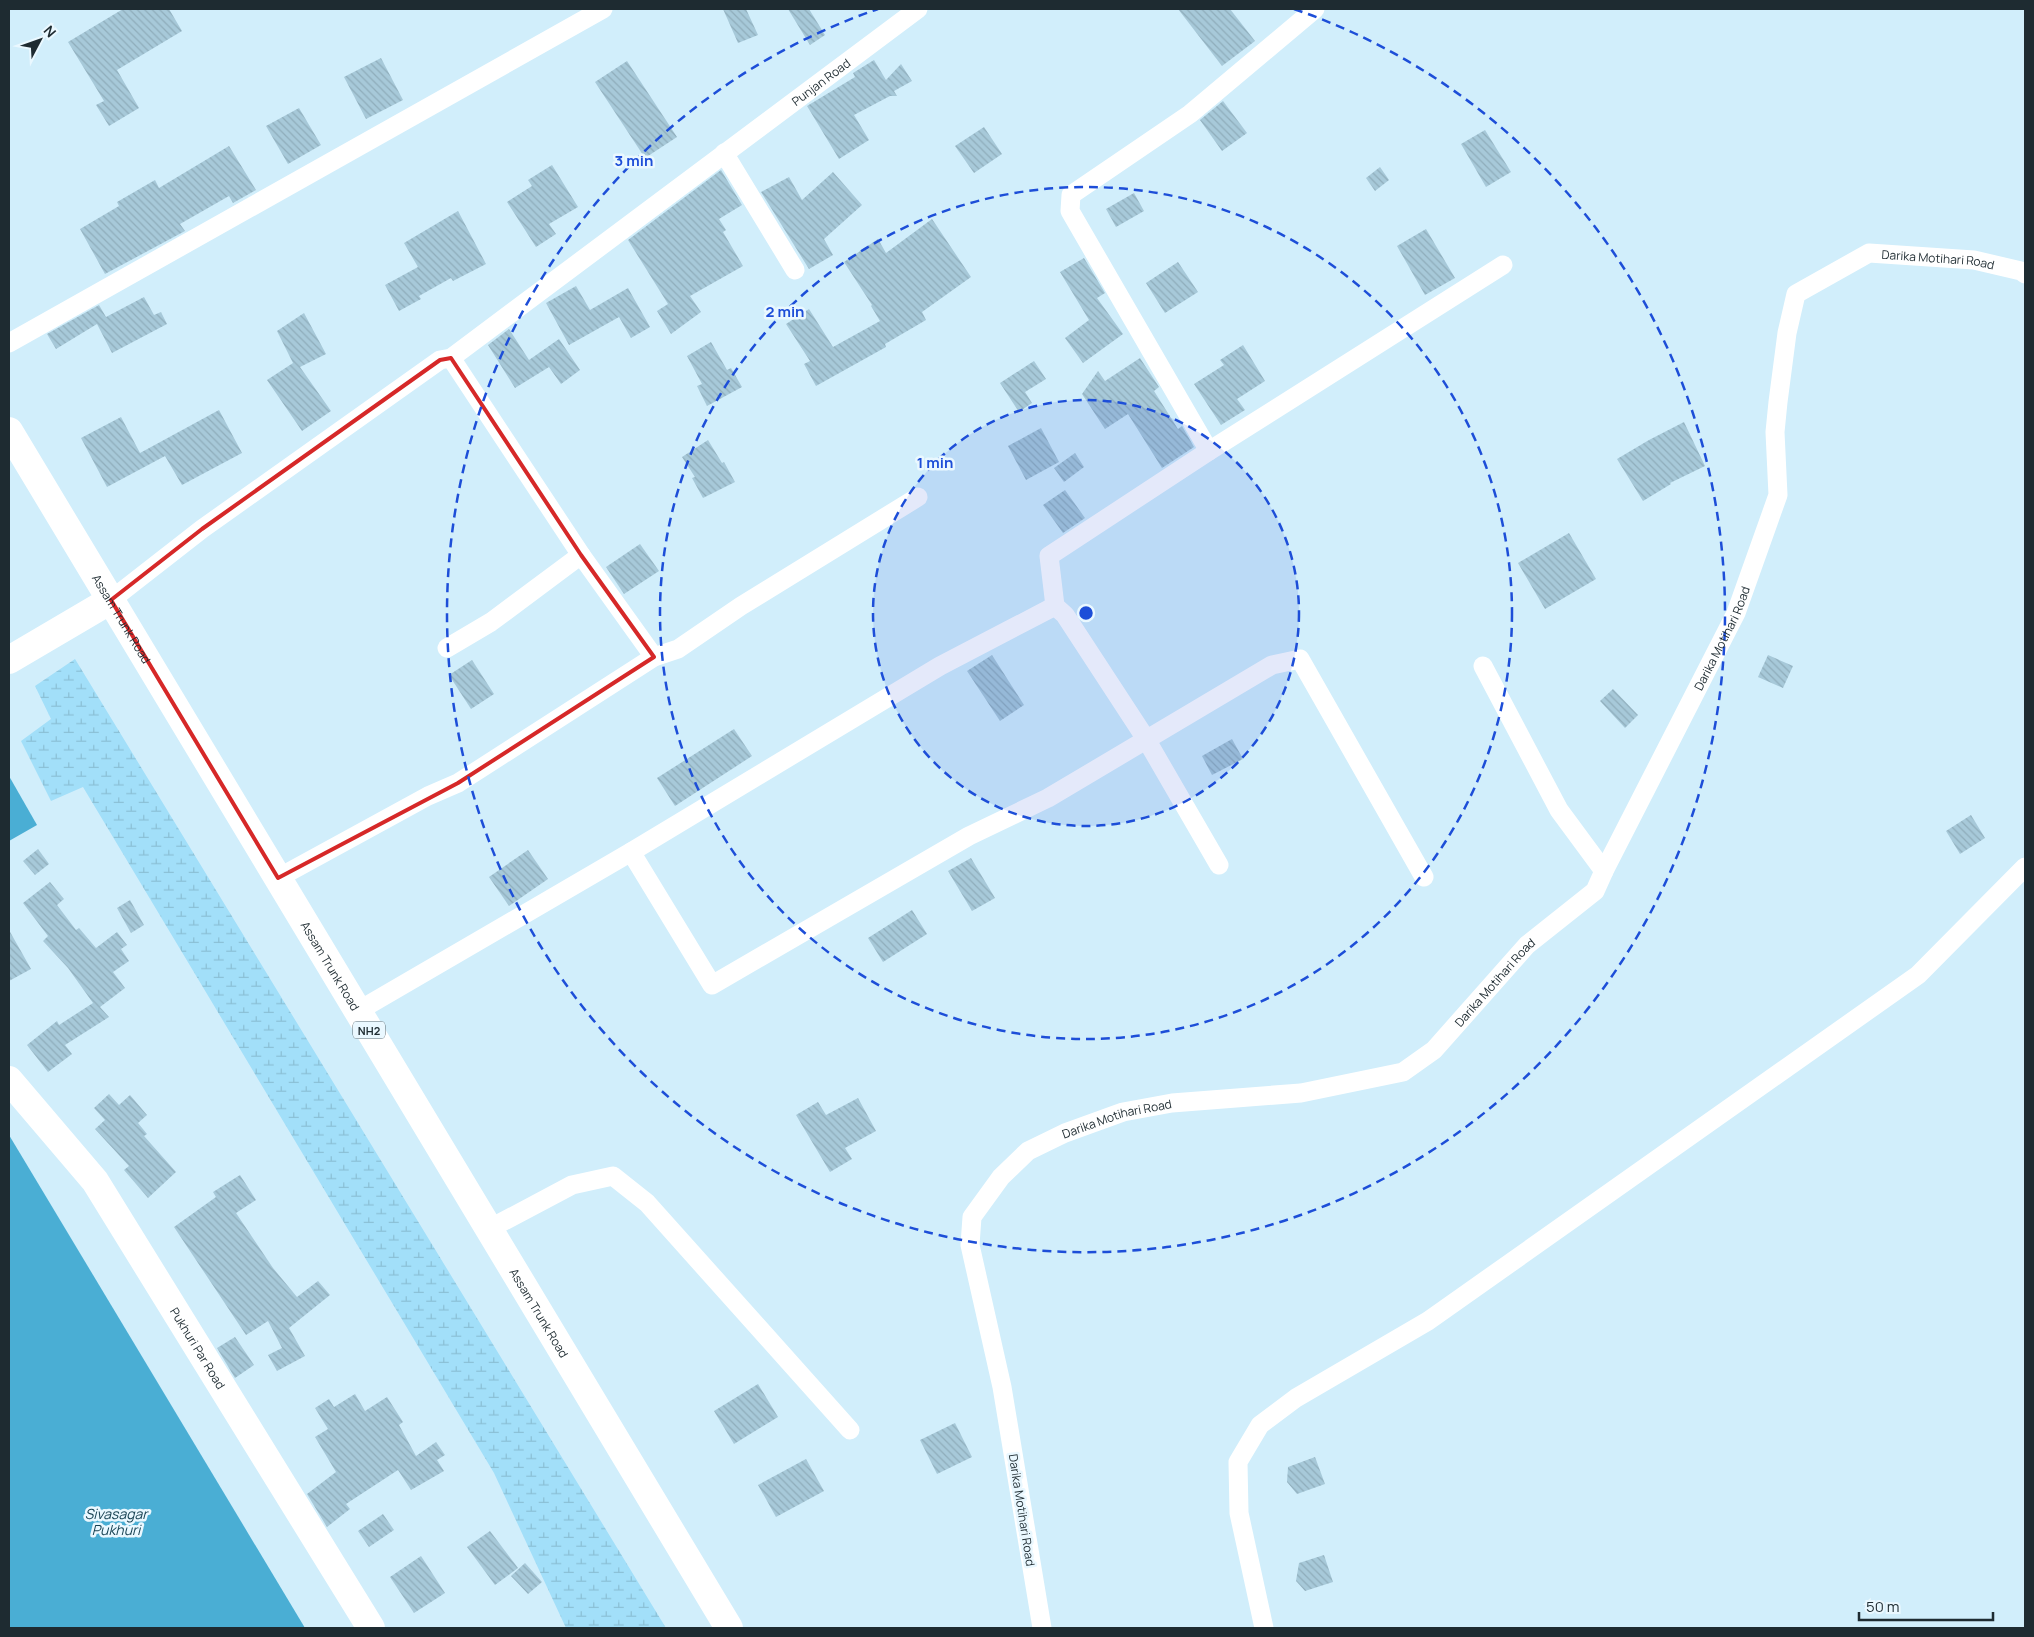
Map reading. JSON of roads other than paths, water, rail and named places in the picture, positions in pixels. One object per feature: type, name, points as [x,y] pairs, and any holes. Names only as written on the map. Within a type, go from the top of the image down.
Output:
[{"type":"main road","name":"Assam Trunk Road","points":[[9,431],[729,1628]]},
{"type":"main road","points":[[9,660],[111,600]]},
{"type":"main road","name":"Pukhuri Par Road","points":[[9,1080],[95,1181],[371,1628]]},
{"type":"street","points":[[9,343],[602,9]]},
{"type":"street","name":"Punjan Road","points":[[111,600],[202,529],[440,360],[451,358],[918,9]]},
{"type":"street","points":[[1209,451],[1070,211],[1071,196],[1190,114],[1315,9]]},
{"type":"street","points":[[724,153],[795,270]]},
{"type":"street","name":"Darika Motihari Road","points":[[1042,1628],[1002,1387],[970,1245],[972,1217],[1001,1177],[1028,1151],[1065,1133],[1123,1112],[1172,1103],[1301,1093],[1403,1072],[1434,1050],[1527,946],[1595,891],[1736,613],[1778,495],[1775,432],[1787,333],[1796,294],[1869,253],[1974,260],[2021,271],[2025,274]]},
{"type":"street","points":[[1219,865],[1146,738],[1065,615],[1055,606],[1049,556],[1209,451],[1503,265]]},
{"type":"street","points":[[451,358],[581,555],[654,657]]},
{"type":"street","points":[[278,878],[428,796],[458,783],[654,657],[678,649],[741,606],[918,497]]},
{"type":"street","points":[[446,648],[492,622],[581,555]]},
{"type":"street","points":[[358,1011],[630,852],[940,666],[1055,606]]},
{"type":"street","points":[[630,852],[712,985],[969,836],[1048,798],[1146,738],[1272,665],[1300,659],[1424,877]]},
{"type":"street","points":[[1483,666],[1559,810],[1604,871]]},
{"type":"street","points":[[1264,1628],[1239,1513],[1238,1462],[1260,1425],[1296,1398],[1428,1321],[1918,975],[2025,866]]},
{"type":"street","points":[[489,1229],[572,1185],[613,1176],[647,1203],[850,1430]]},
{"type":"water","points":[[9,776],[37,825],[9,841]]},
{"type":"water","name":"Sivasagar Pukhuri","points":[[9,1135],[305,1628],[9,1628]]}]
